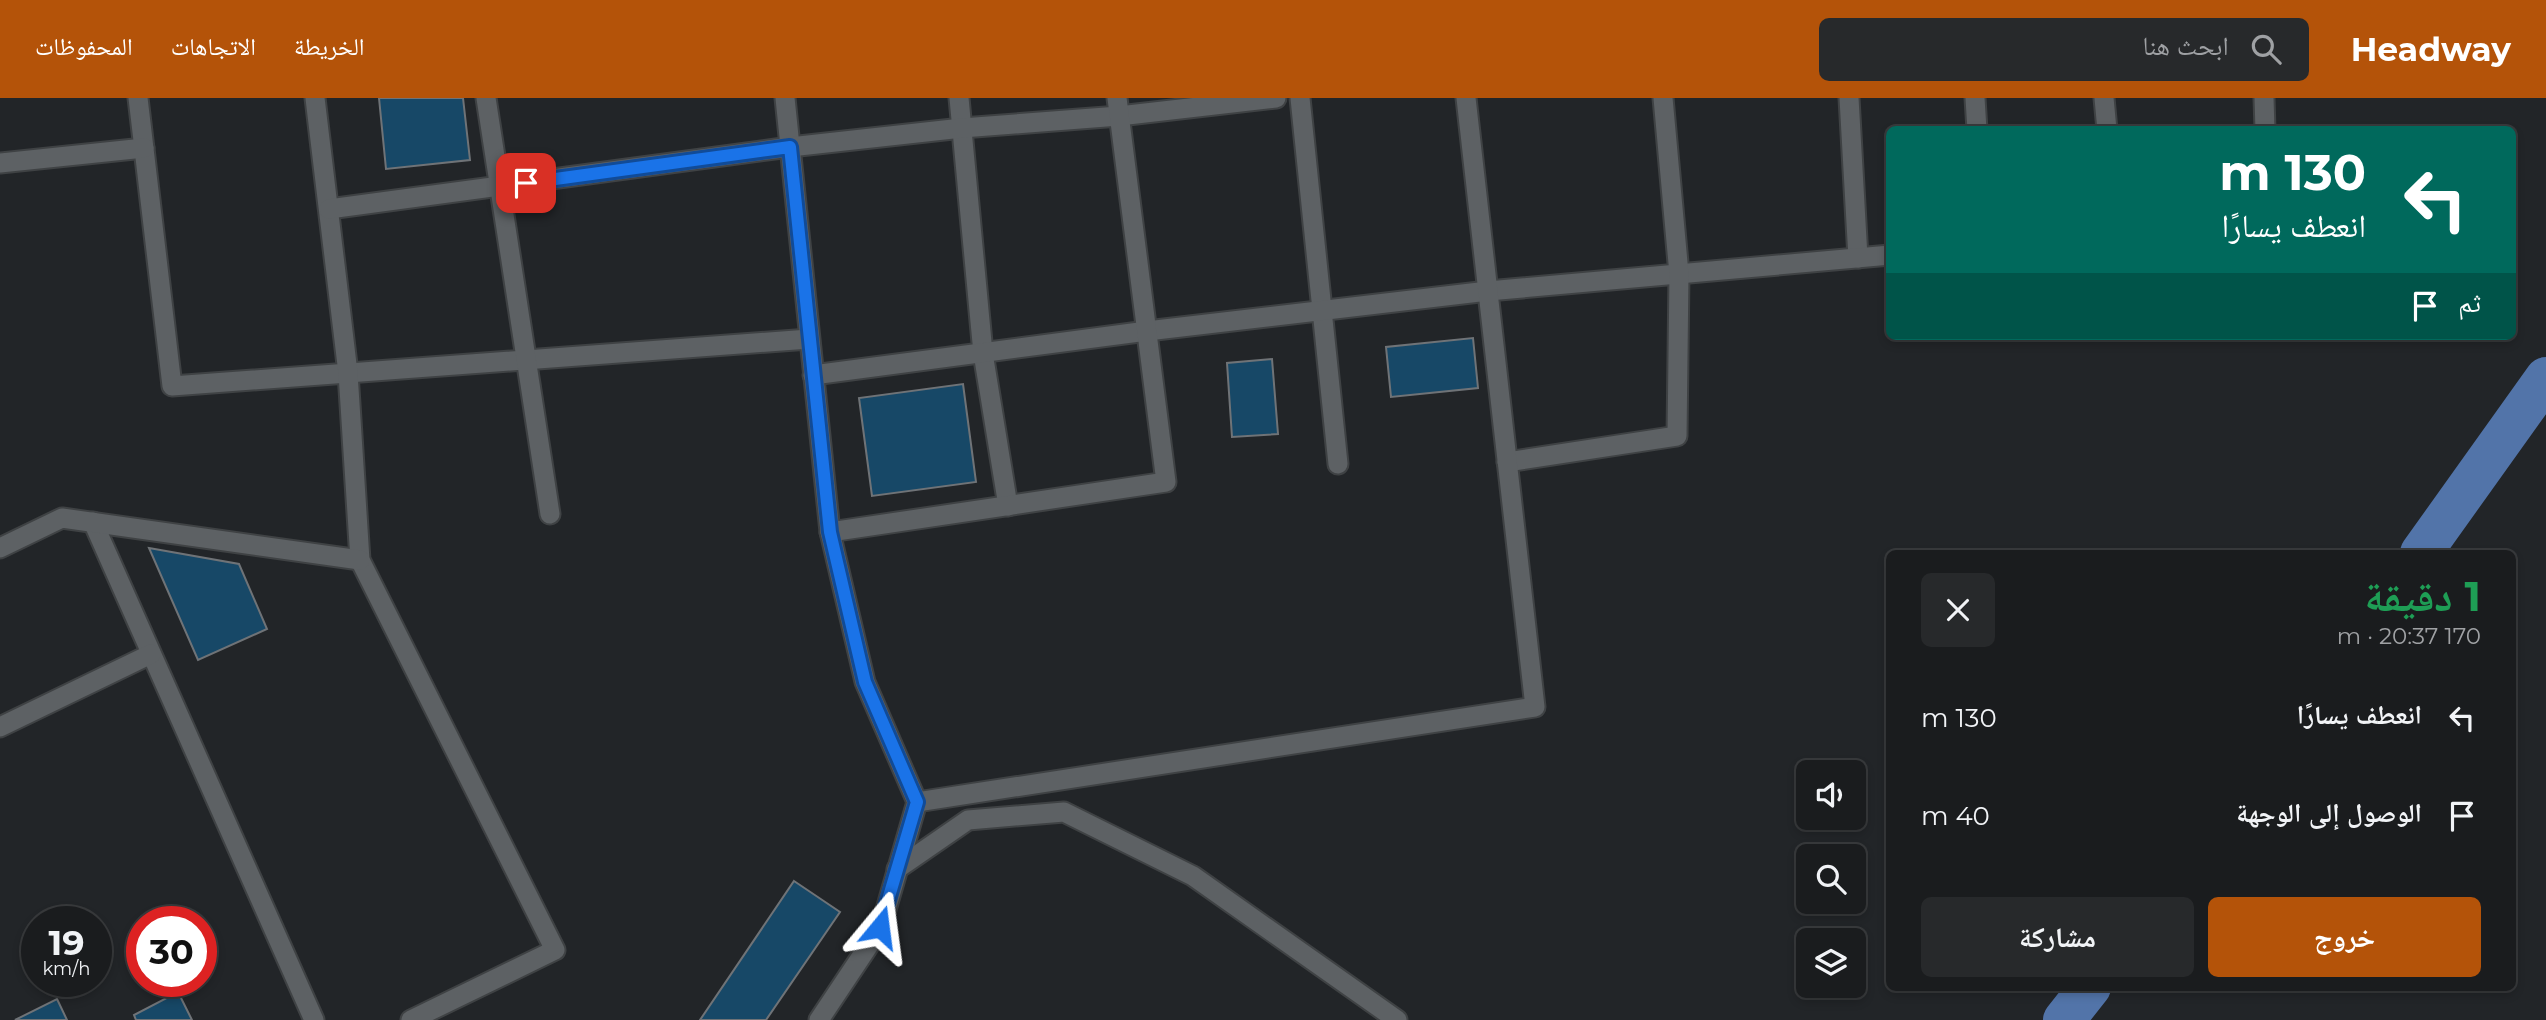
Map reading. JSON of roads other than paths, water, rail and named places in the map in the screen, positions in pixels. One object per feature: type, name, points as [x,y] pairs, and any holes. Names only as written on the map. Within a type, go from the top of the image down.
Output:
[{"type":"street","points":[[138,98],[172,386],[809,339]]},
{"type":"street","points":[[316,98],[348,373],[360,560],[555,950],[411,1020]]},
{"type":"street","points":[[486,98],[550,514]]},
{"type":"street","points":[[785,98],[830,532],[865,682],[917,802],[880,927],[819,1020]]},
{"type":"street","points":[[959,98],[983,353],[1008,506]]},
{"type":"street","points":[[329,209],[790,147],[1118,107],[1276,98]]},
{"type":"street","points":[[1300,98],[1338,464]]},
{"type":"street","points":[[917,802],[1535,707],[1466,98]]},
{"type":"street","points":[[1507,462],[1677,436],[1679,274],[1663,98]]},
{"type":"street","points":[[1849,98],[1858,258]]},
{"type":"street","points":[[1975,98],[1978,126]]},
{"type":"street","points":[[2104,98],[2107,126]]},
{"type":"street","points":[[2264,98],[2266,126]]},
{"type":"street","points":[[830,532],[1167,482],[1118,107]]},
{"type":"street","points":[[0,163],[144,148]]},
{"type":"street","points":[[813,375],[1147,331],[1488,291],[1886,255]]},
{"type":"street","points":[[0,548],[62,518],[360,560]]},
{"type":"street","points":[[93,522],[314,1020]]},
{"type":"street","points":[[0,727],[151,654]]},
{"type":"street","points":[[897,869],[968,820],[1064,812],[1193,876],[1397,1020]]},
{"type":"waterway","points":[[2423,550],[2546,378]]},
{"type":"waterway","points":[[2064,1020],[2087,991]]}]
